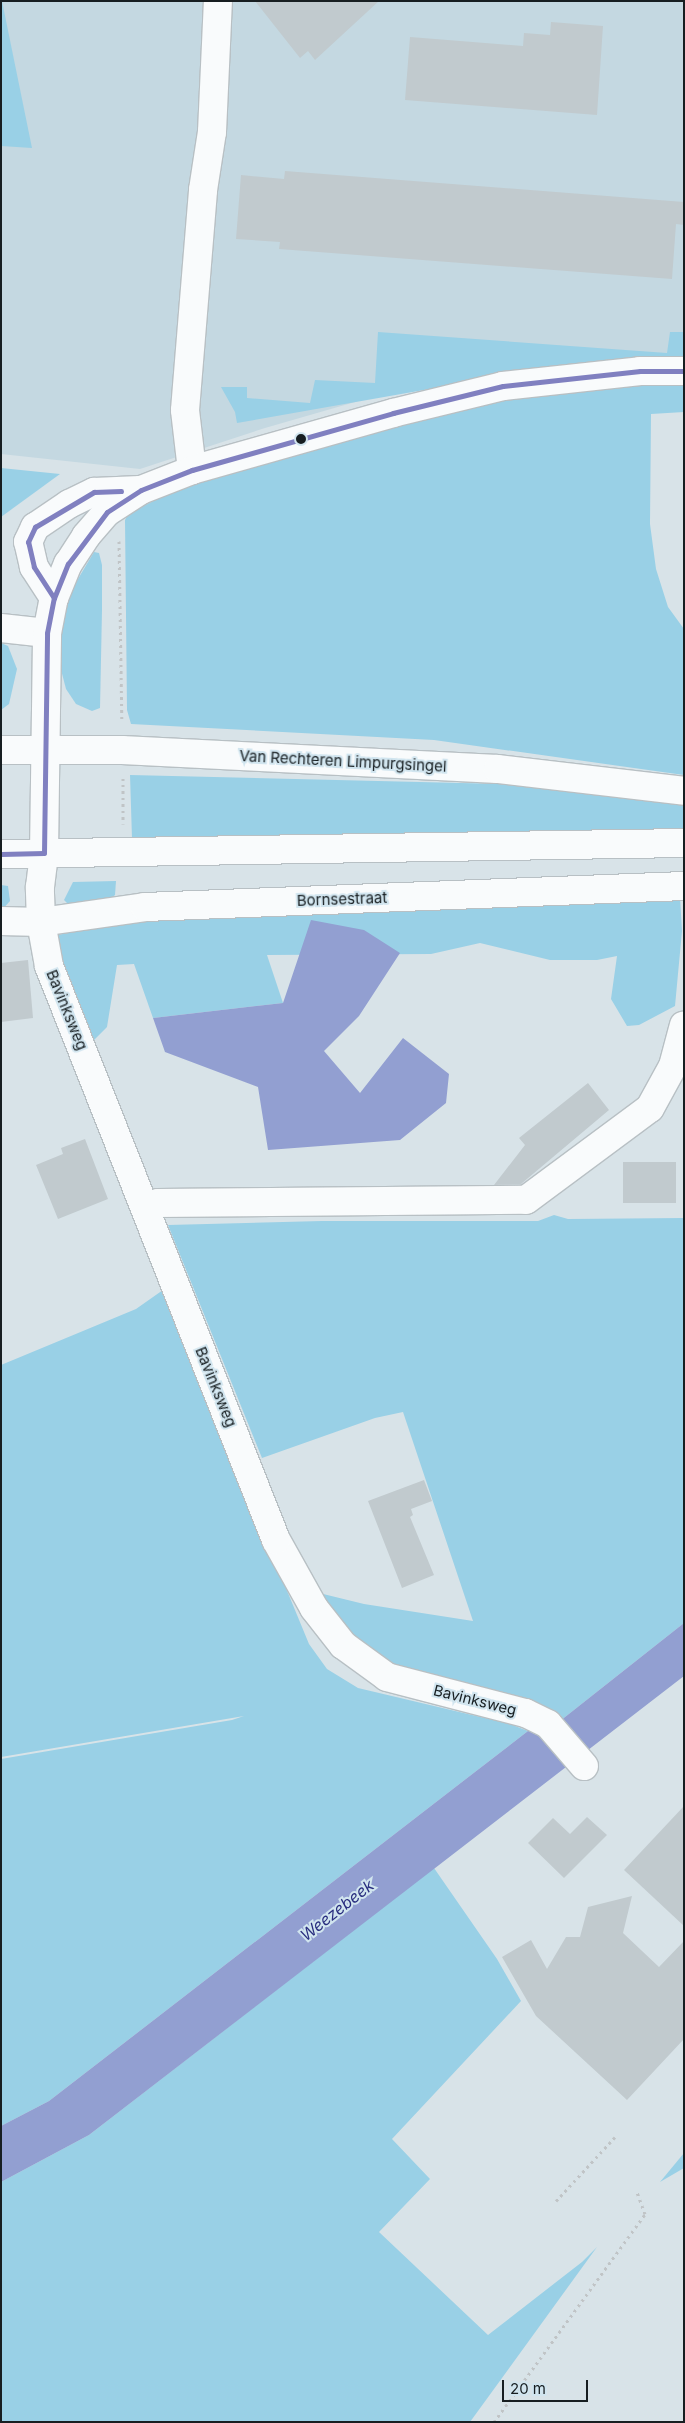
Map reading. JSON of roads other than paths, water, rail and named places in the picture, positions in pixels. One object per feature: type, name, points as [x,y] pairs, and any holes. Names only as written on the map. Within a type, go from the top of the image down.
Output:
[{"type":"street","points":[[192,470],[185,410],[203,190],[212,132],[218,1]]},
{"type":"street","points":[[44,853],[47,633],[54,598],[68,564],[86,536],[107,512],[141,490],[192,470],[392,412],[503,386],[640,371],[684,371]]},
{"type":"street","points":[[54,598],[34,567],[28,542],[35,527],[68,504],[94,492],[141,490]]},
{"type":"street","points":[[1,628],[47,633]]},
{"type":"street","name":"Van Rechteren Limpurgsingel","points":[[1,750],[122,750],[498,769],[684,791]]},
{"type":"street","points":[[1,854],[684,844]]},
{"type":"street","name":"Bavinksweg","points":[[44,853],[40,922],[49,966],[276,1540],[314,1608],[343,1645],[387,1677],[525,1713],[548,1724],[584,1766]]},
{"type":"street","name":"Bornsestraat","points":[[1,921],[40,922],[145,907],[684,886]]},
{"type":"street","points":[[145,1208],[158,1203],[526,1200],[650,1108],[673,1066],[684,1025]]},
{"type":"water","points":[[311,920],[364,930],[400,953],[359,1016],[324,1051],[360,1093],[403,1038],[449,1074],[446,1103],[400,1140],[268,1150],[258,1087],[165,1052],[153,1018],[283,1003]]},
{"type":"water","name":"Weezebeek","points":[[684,1623],[684,1676],[89,2135],[1,2182],[1,2126],[49,2101],[528,1731],[560,1721]]}]
